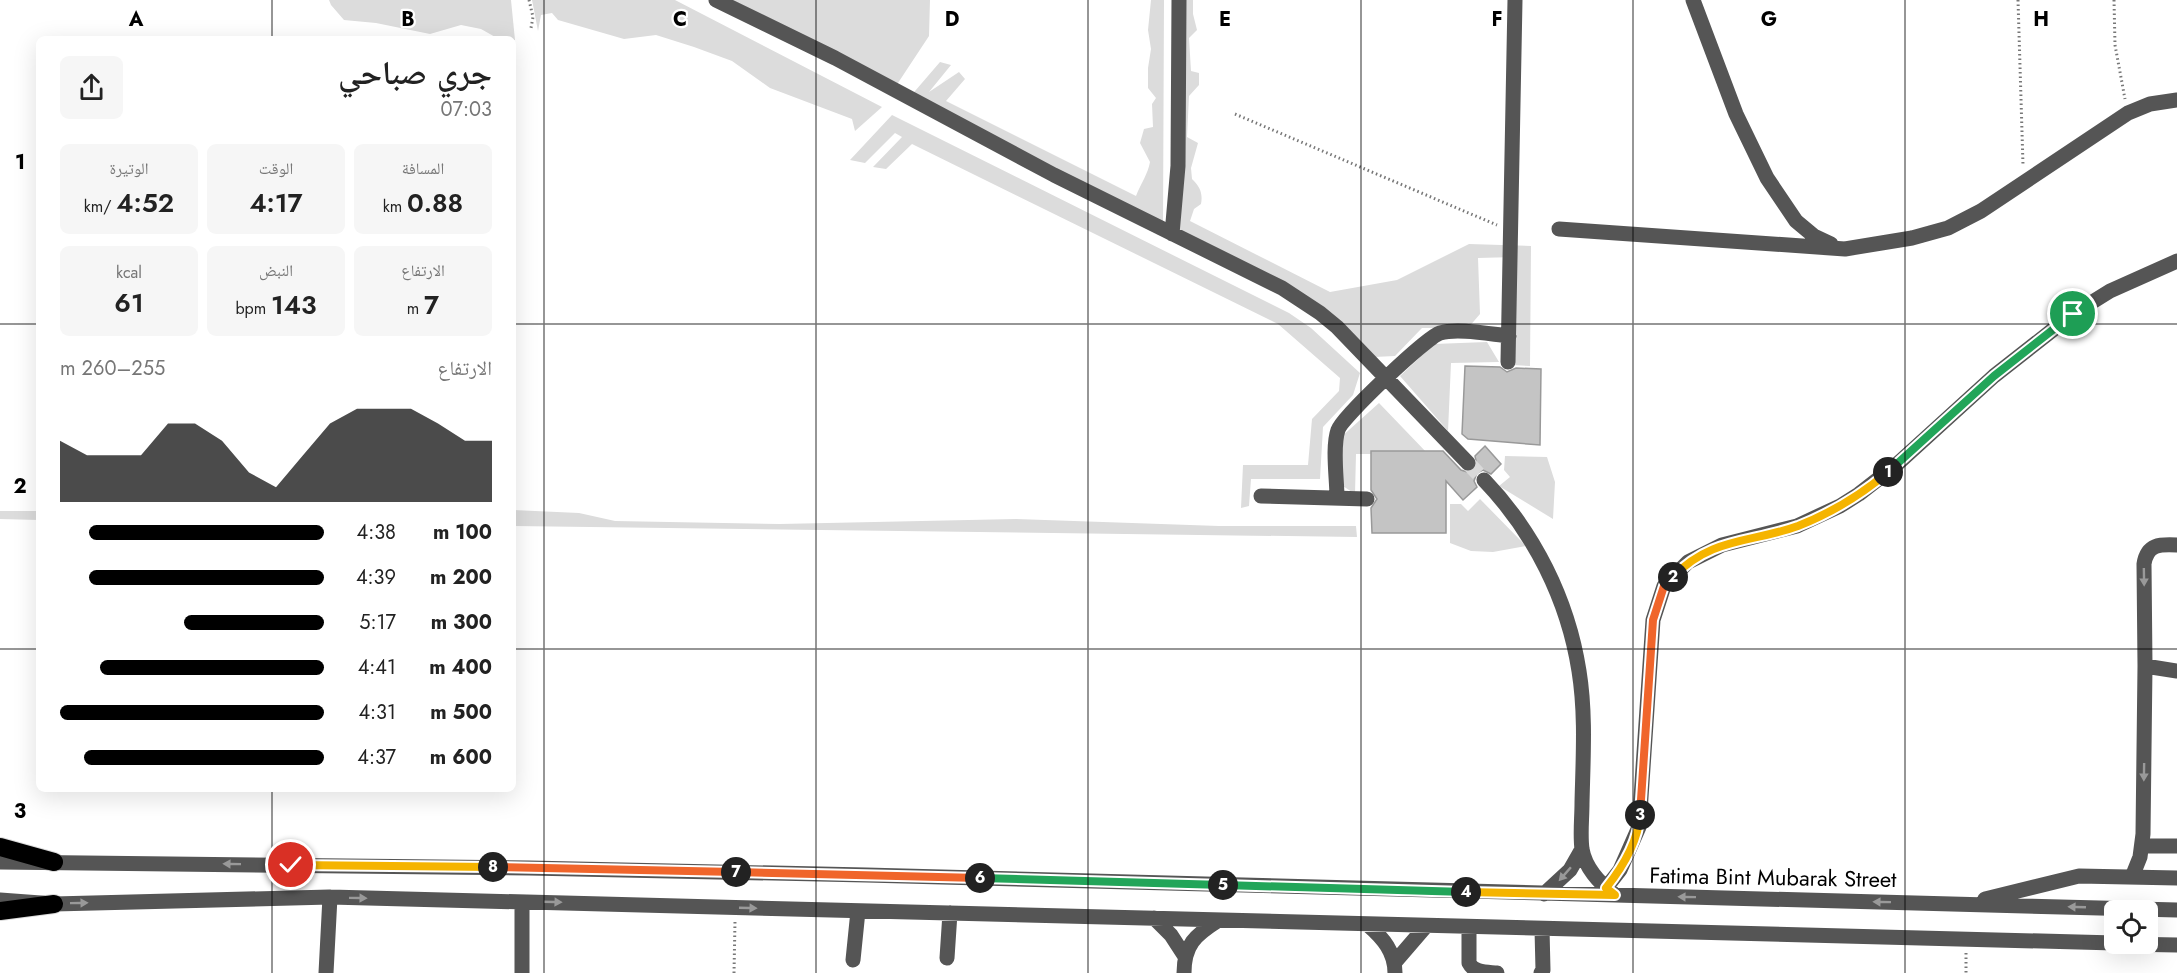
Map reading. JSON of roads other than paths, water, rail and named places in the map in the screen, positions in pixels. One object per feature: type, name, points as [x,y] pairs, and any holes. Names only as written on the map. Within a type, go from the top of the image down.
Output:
[{"type":"highway","points":[[0,847],[54,862]]},
{"type":"highway","points":[[0,911],[54,904]]},
{"type":"street","points":[[716,0],[835,58],[1017,156],[1282,288],[1337,327],[1468,463]]},
{"type":"street","points":[[1172,234],[1178,166],[1179,0]]},
{"type":"street","points":[[1508,362],[1515,0]]},
{"type":"street","points":[[1693,0],[1736,114],[1758,160],[1788,213],[1804,229],[1824,241],[1845,249]]},
{"type":"street","points":[[1559,229],[1845,249],[1902,240],[1948,228],[1981,211],[2128,113],[2150,104],[2177,100]]},
{"type":"street","points":[[1484,480],[1514,515],[1542,560],[1563,609],[1575,649],[1583,711],[1582,849],[1591,871],[1611,892],[1639,827],[1653,620],[1664,586],[1688,562],[1722,545],[1797,526],[1840,507],[1895,466],[1994,376],[2073,314],[2110,291],[2177,261]]},
{"type":"street","points":[[1337,498],[1337,432],[1344,419],[1387,378],[1429,339],[1442,332],[1509,336]]},
{"type":"street","points":[[1261,496],[1367,499]]},
{"type":"street","points":[[2132,877],[2142,846],[2144,559],[2146,553],[2154,546],[2177,544]]},
{"type":"street","points":[[2145,666],[2177,671]]},
{"type":"street","points":[[2142,846],[2177,846]]},
{"type":"street","points":[[1544,894],[1562,879],[1582,849]]},
{"type":"street","name":"Fatima Bint Mubarak Street","points":[[0,862],[552,868],[1544,894],[1611,892],[2177,910]]},
{"type":"street","points":[[1961,904],[2068,877],[2090,875],[2177,878]]},
{"type":"street","points":[[326,973],[330,897]]},
{"type":"street","points":[[0,900],[54,904],[330,897],[2104,943]]},
{"type":"street","points":[[522,902],[522,973]]},
{"type":"street","points":[[854,960],[858,911]]},
{"type":"street","points":[[947,958],[950,913]]},
{"type":"street","points":[[1154,918],[1171,935],[1184,955],[1184,973]]},
{"type":"street","points":[[1184,955],[1199,935],[1219,920]]},
{"type":"street","points":[[1368,925],[1389,948],[1395,967]]},
{"type":"street","points":[[1395,967],[1425,926]]},
{"type":"street","points":[[1469,927],[1468,963],[1470,967],[1477,971],[1497,973]]},
{"type":"street","points":[[1541,973],[1542,928]]},
{"type":"street","points":[[2158,945],[2177,945]]},
{"type":"tunnel","points":[[1468,463],[1484,480]]}]
